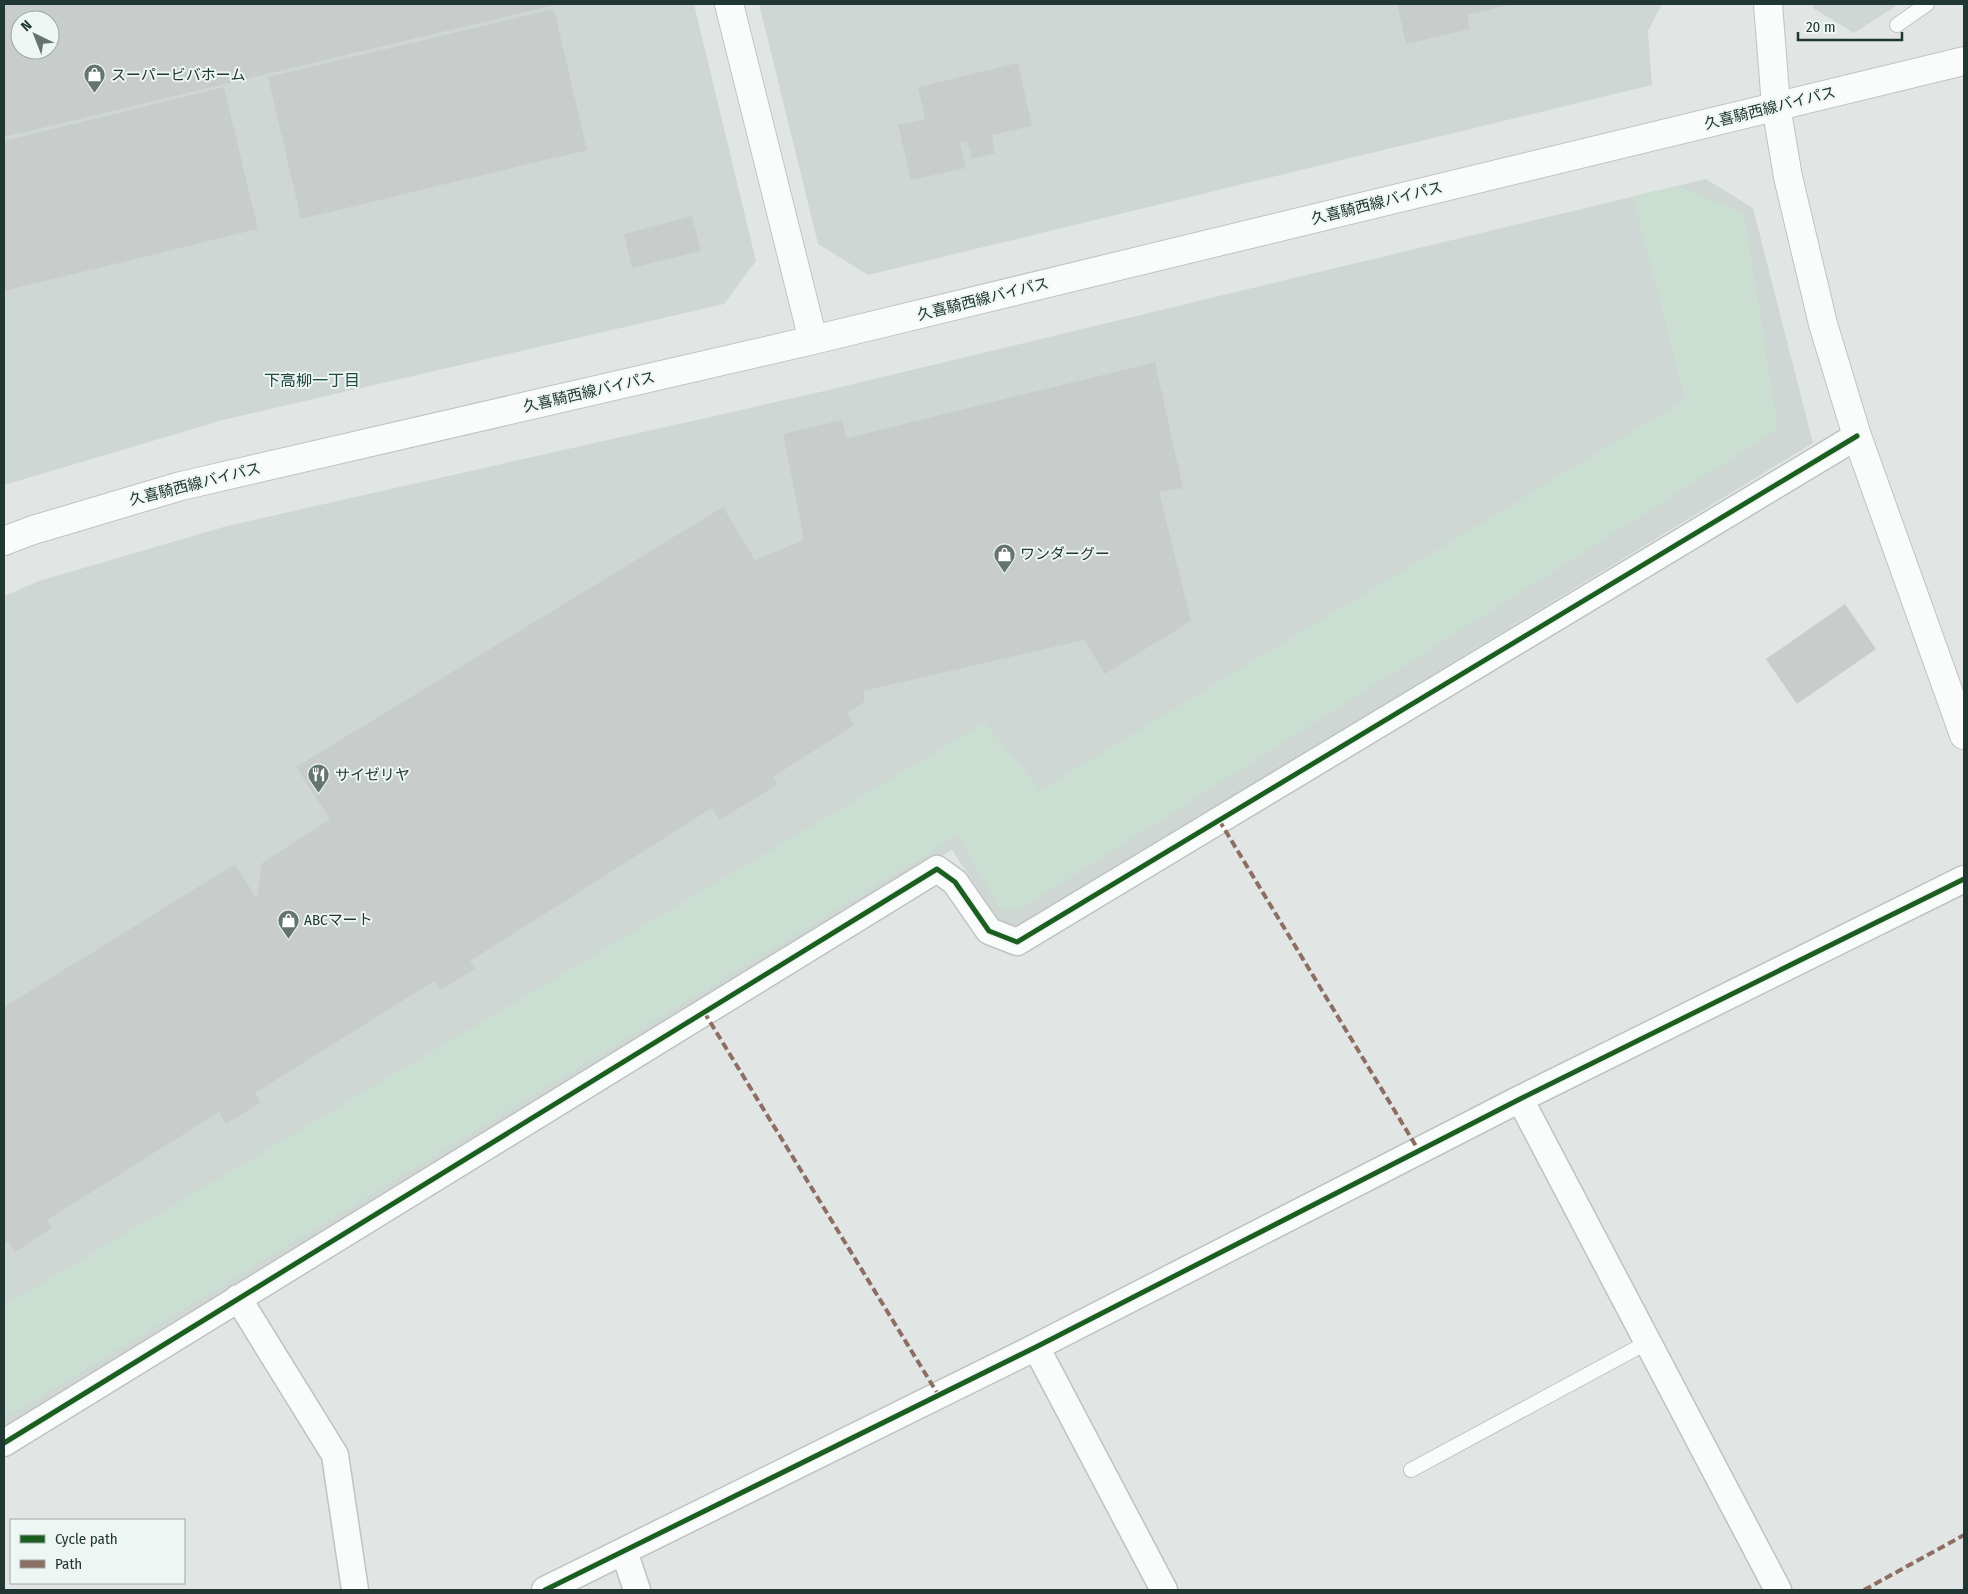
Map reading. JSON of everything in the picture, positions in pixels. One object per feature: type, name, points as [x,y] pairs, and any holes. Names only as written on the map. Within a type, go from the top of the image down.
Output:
[{"type":"main road","points":[[729,4],[813,340]]},
{"type":"main road","points":[[1768,4],[1776,106],[1788,177],[1823,324],[1857,436],[1964,734]]},
{"type":"main road","name":"久喜騎西線バイパス","points":[[4,541],[32,530],[180,486],[813,340],[1964,61]]},
{"type":"street","points":[[4,1443],[937,869],[955,882],[989,931],[1017,942],[1857,436]]},
{"type":"street","points":[[545,1590],[1036,1347],[1520,1099],[1964,879]]},
{"type":"street","points":[[1520,1099],[1778,1590]]},
{"type":"street","points":[[238,1298],[335,1455],[355,1590]]},
{"type":"street","points":[[1036,1347],[1164,1590]]},
{"type":"street","points":[[624,1551],[637,1590]]},
{"type":"lane","points":[[1897,25],[1927,4]]},
{"type":"lane","points":[[1411,1470],[1648,1342]]},
{"type":"shaded area","points":[[4,4],[694,4],[756,261],[724,304],[223,420],[4,485]]},
{"type":"shaded area","points":[[759,4],[1662,4],[1648,31],[1652,85],[868,275],[818,244]]},
{"type":"shaded area","points":[[1812,4],[1899,4],[1854,33],[1813,8]]},
{"type":"shaded area","points":[[1706,179],[1753,208],[1813,443],[1020,926],[1000,923],[952,850],[4,1428],[4,596],[39,581],[227,526],[820,392]]},
{"type":"green space","points":[[1678,186],[1744,214],[1778,429],[1017,911],[1000,909],[958,835],[4,1419],[4,1306],[985,723],[1040,790],[1685,400],[1633,196]]},
{"type":"building","name":"スーパービバホーム","points":[[4,4],[559,4],[4,137]]},
{"type":"building","points":[[1397,4],[1513,4],[1467,15],[1470,29],[1406,44]]},
{"type":"building","points":[[554,9],[587,150],[301,219],[268,77]]},
{"type":"building","points":[[1018,63],[1032,126],[992,135],[995,153],[972,159],[967,141],[960,143],[966,168],[911,180],[898,125],[925,119],[918,87]]},
{"type":"building","points":[[224,87],[258,229],[4,291],[4,141]]},
{"type":"building","points":[[692,216],[701,251],[632,268],[624,234]]},
{"type":"building","points":[[1155,362],[1183,488],[1159,492],[1191,621],[1105,674],[1084,640],[864,691],[864,702],[847,713],[854,725],[773,777],[778,784],[720,820],[712,808],[470,961],[475,969],[441,990],[434,981],[255,1093],[261,1102],[226,1124],[219,1112],[47,1220],[52,1228],[15,1252],[8,1241],[4,1244],[4,1007],[235,864],[257,899],[262,863],[330,819],[296,767],[723,507],[755,560],[804,540],[783,434],[842,420],[847,438]]},
{"type":"building","points":[[1845,604],[1876,649],[1797,704],[1766,659]]},
{"type":"marked path","points":[[1219,820],[1419,1151]]},
{"type":"marked path","points":[[704,1012],[939,1396]]},
{"type":"marked path","points":[[1864,1590],[1964,1535]]},
{"type":"cycle path","points":[[4,1443],[937,869],[955,882],[989,931],[1017,942],[1857,436]]},
{"type":"cycle path","points":[[545,1590],[1036,1347],[1520,1099],[1964,879]]},
{"type":"place","name":"スーパービバホーム","points":[[95,94]]},
{"type":"place","name":"ワンダーグー","points":[[1004,573]]},
{"type":"place","name":"サイゼリヤ","points":[[319,794]]},
{"type":"place","name":"ABCマート","points":[[288,939]]},
{"type":"district","name":"下高柳一丁目","points":[[312,380]]}]
